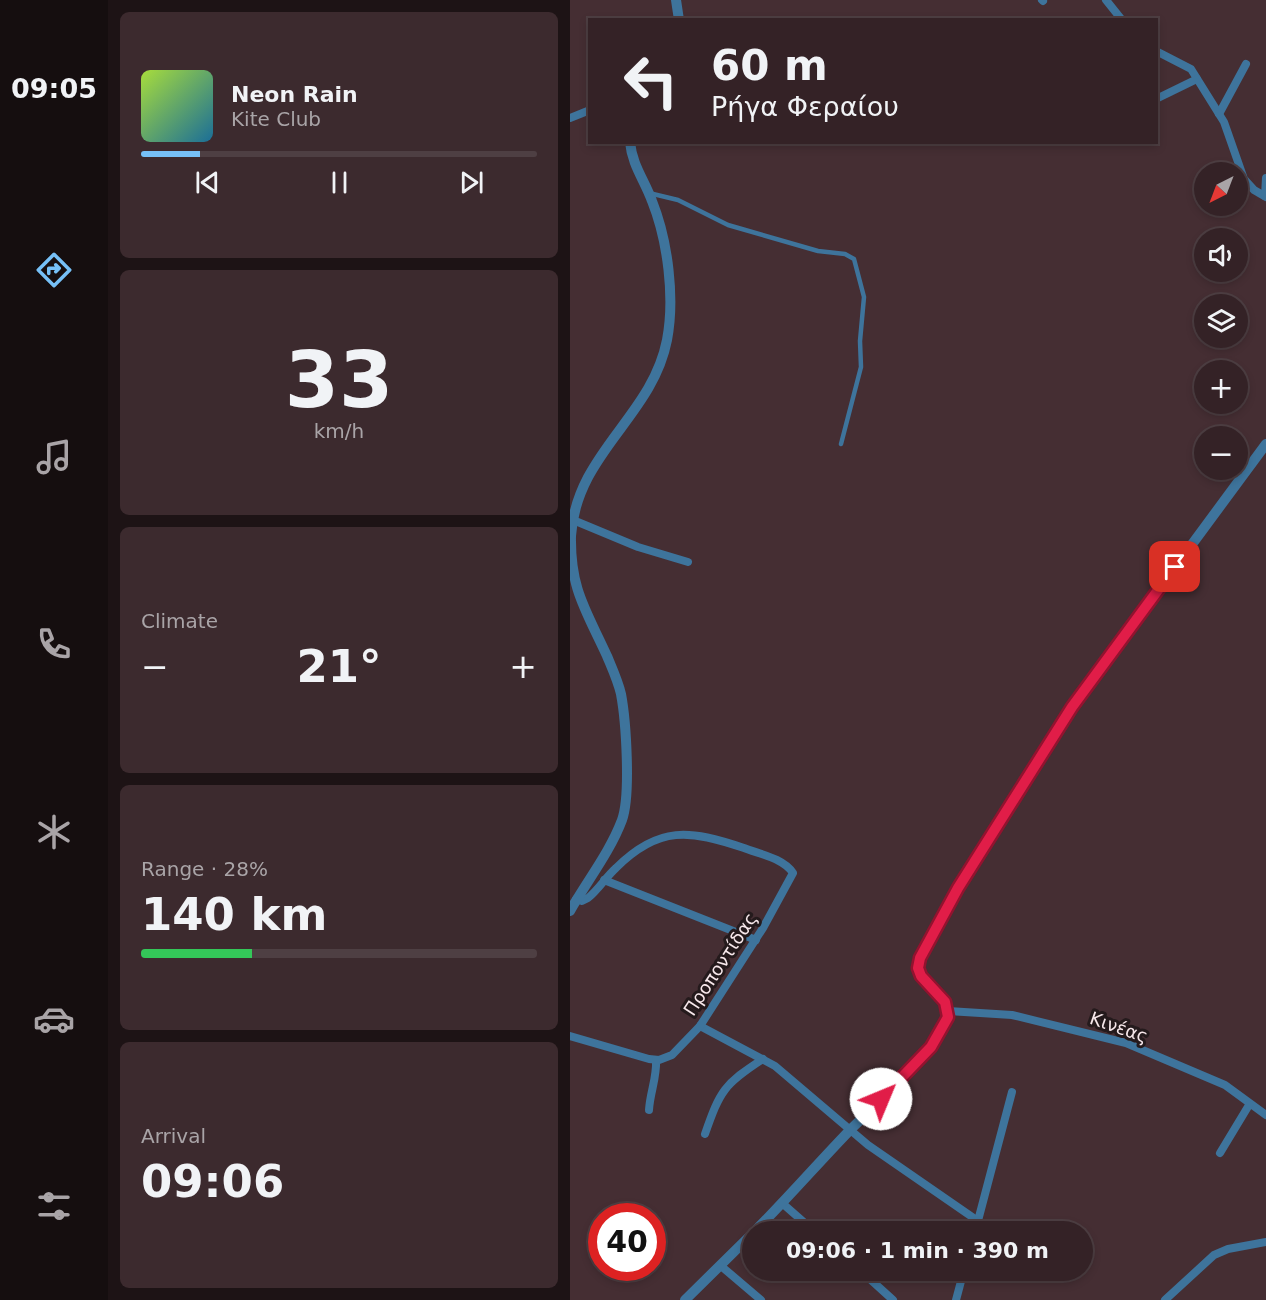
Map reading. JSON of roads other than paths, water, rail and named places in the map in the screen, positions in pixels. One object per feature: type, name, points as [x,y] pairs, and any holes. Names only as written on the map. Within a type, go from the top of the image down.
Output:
[{"type":"street","points":[[676,0],[679,18]]},
{"type":"street","points":[[1106,0],[1120,18]]},
{"type":"street","points":[[1158,52],[1188,66],[1197,78],[1219,114],[1244,179],[1254,190],[1266,196],[1266,178]]},
{"type":"street","points":[[1219,114],[1246,64]]},
{"type":"street","points":[[1158,98],[1197,78]]},
{"type":"street","points":[[570,118],[588,111]]},
{"type":"street","points":[[570,911],[621,821],[626,786],[621,697],[610,662],[574,585],[571,546],[573,520],[587,475],[646,395],[666,344],[669,302],[666,265],[657,214],[635,165],[630,144]]},
{"type":"street","points":[[765,1221],[931,1047],[945,1025],[948,1011],[945,1002],[921,976],[918,968],[920,958],[952,897],[1072,707],[1266,444]]},
{"type":"street","points":[[573,520],[638,547],[688,562]]},
{"type":"street","name":"Προποντίδας","points":[[604,880],[638,850],[656,838],[671,834],[697,835],[723,841],[774,860],[788,867],[792,873],[756,940],[700,1026],[672,1055],[658,1060]]},
{"type":"street","points":[[576,899],[586,900],[604,880],[756,940]]},
{"type":"street","name":"Κινέας","points":[[948,1011],[1012,1015],[1126,1042],[1224,1085],[1266,1116]]},
{"type":"street","points":[[700,1026],[782,1071],[850,1131],[978,1221],[1012,1092]]},
{"type":"street","points":[[570,1036],[658,1060],[657,1076],[650,1095],[649,1110]]},
{"type":"street","points":[[705,1134],[721,1092],[736,1076],[763,1059]]},
{"type":"street","points":[[1220,1153],[1249,1105]]},
{"type":"street","points":[[782,1203],[802,1221]]},
{"type":"street","points":[[1170,1299],[1193,1272],[1214,1255],[1228,1249],[1266,1242]]},
{"type":"street","points":[[685,1300],[742,1244]]},
{"type":"street","points":[[721,1266],[760,1300]]},
{"type":"street","points":[[872,1281],[893,1300]]},
{"type":"street","points":[[956,1300],[961,1281]]},
{"type":"lane","points":[[649,193],[671,197],[736,228],[818,250],[846,254],[854,260],[864,297],[860,341],[861,367],[841,444]]}]
